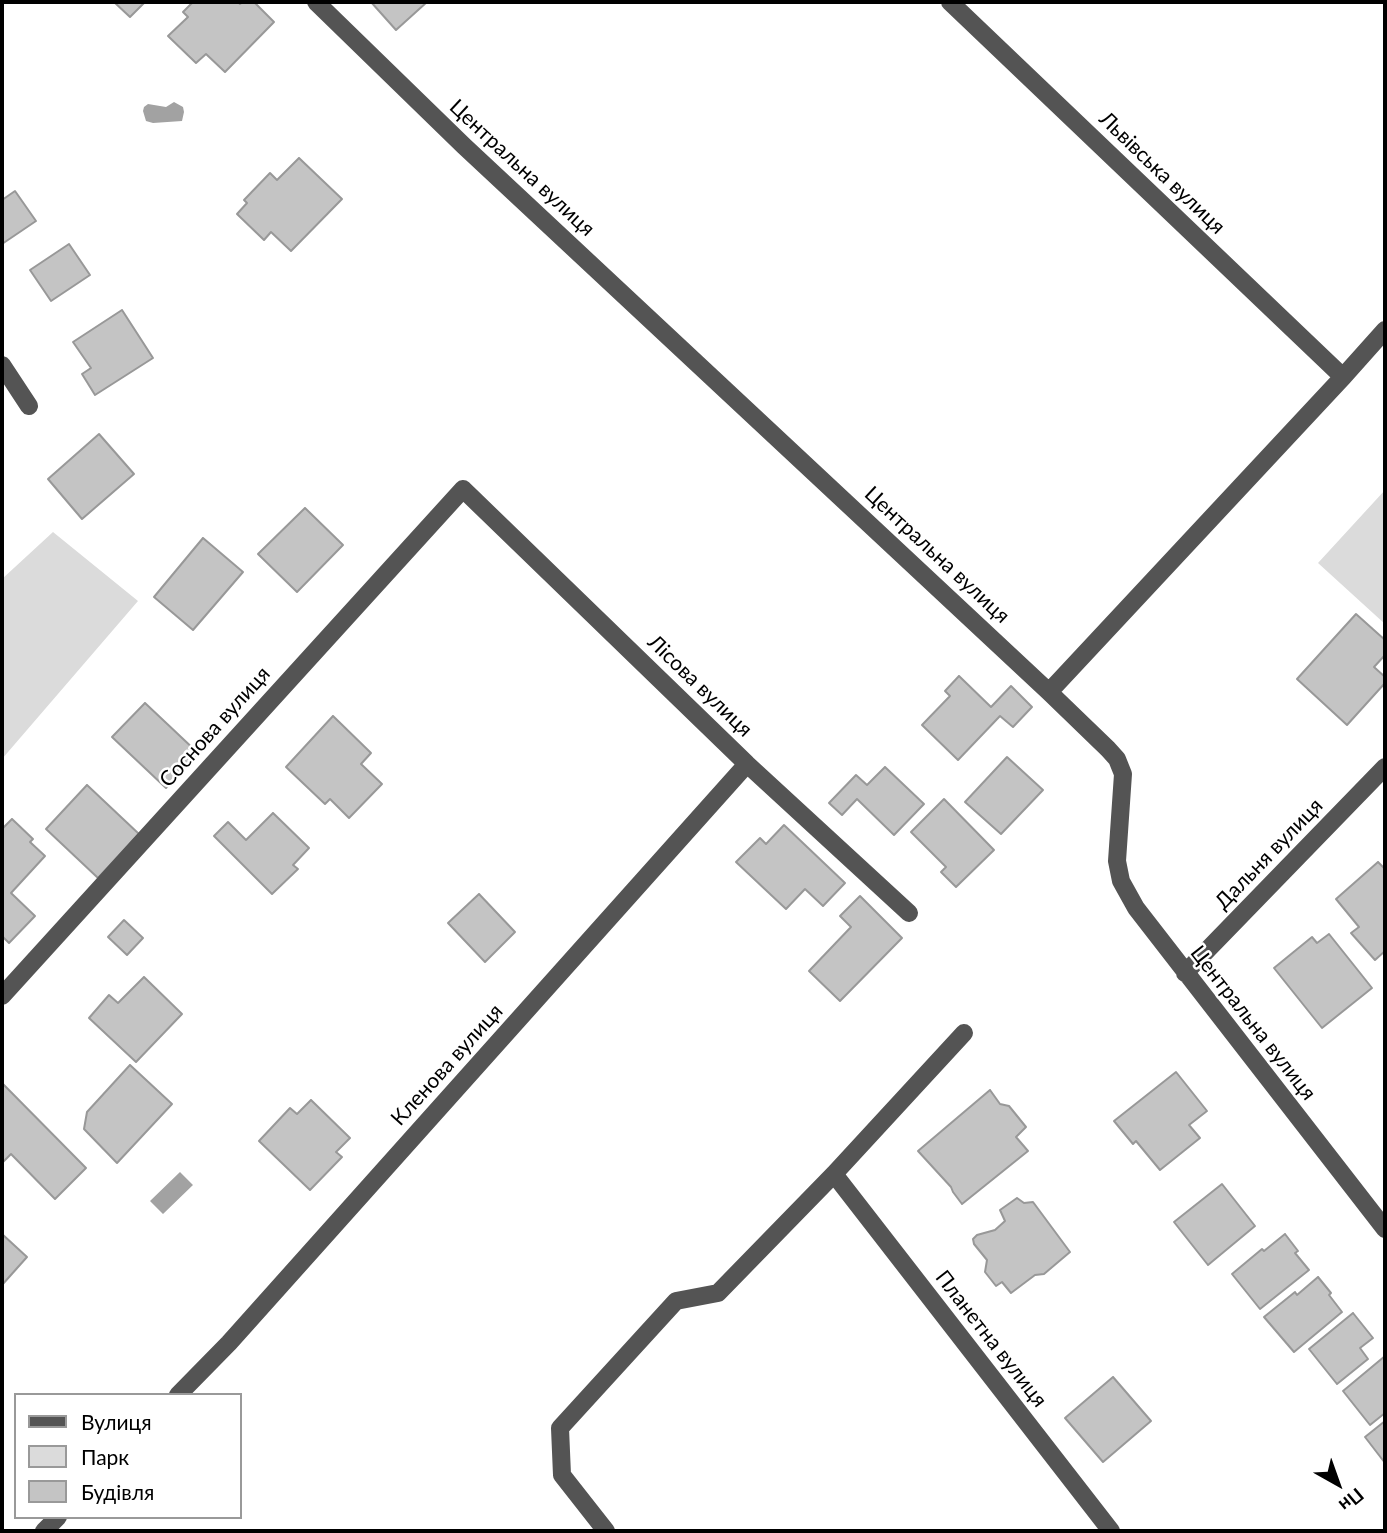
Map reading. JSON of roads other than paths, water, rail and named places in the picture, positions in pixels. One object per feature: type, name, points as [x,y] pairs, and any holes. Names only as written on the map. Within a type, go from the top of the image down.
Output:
[{"type":"street","name":"Центральна вулиця","points":[[316,2],[464,146],[1049,692],[1117,759],[1123,775],[1117,861],[1121,881],[1136,908],[1385,1229]]},
{"type":"street","name":"Львівська вулиця","points":[[950,2],[1343,377]]},
{"type":"street","points":[[1049,692],[1385,330]]},
{"type":"street","points":[[2,365],[29,406]]},
{"type":"street","name":"Лісова вулиця","points":[[463,489],[747,764],[909,913]]},
{"type":"street","name":"Соснова вулиця","points":[[2,996],[463,489]]},
{"type":"street","name":"Кленова вулиця","points":[[180,1393],[229,1343],[747,764]]},
{"type":"street","name":"Дальня вулиця","points":[[1185,973],[1385,767]]},
{"type":"street","points":[[606,1531],[562,1475],[560,1429],[676,1301],[718,1293],[834,1174],[964,1033]]},
{"type":"street","name":"Планетна вулиця","points":[[834,1174],[1111,1531]]}]
